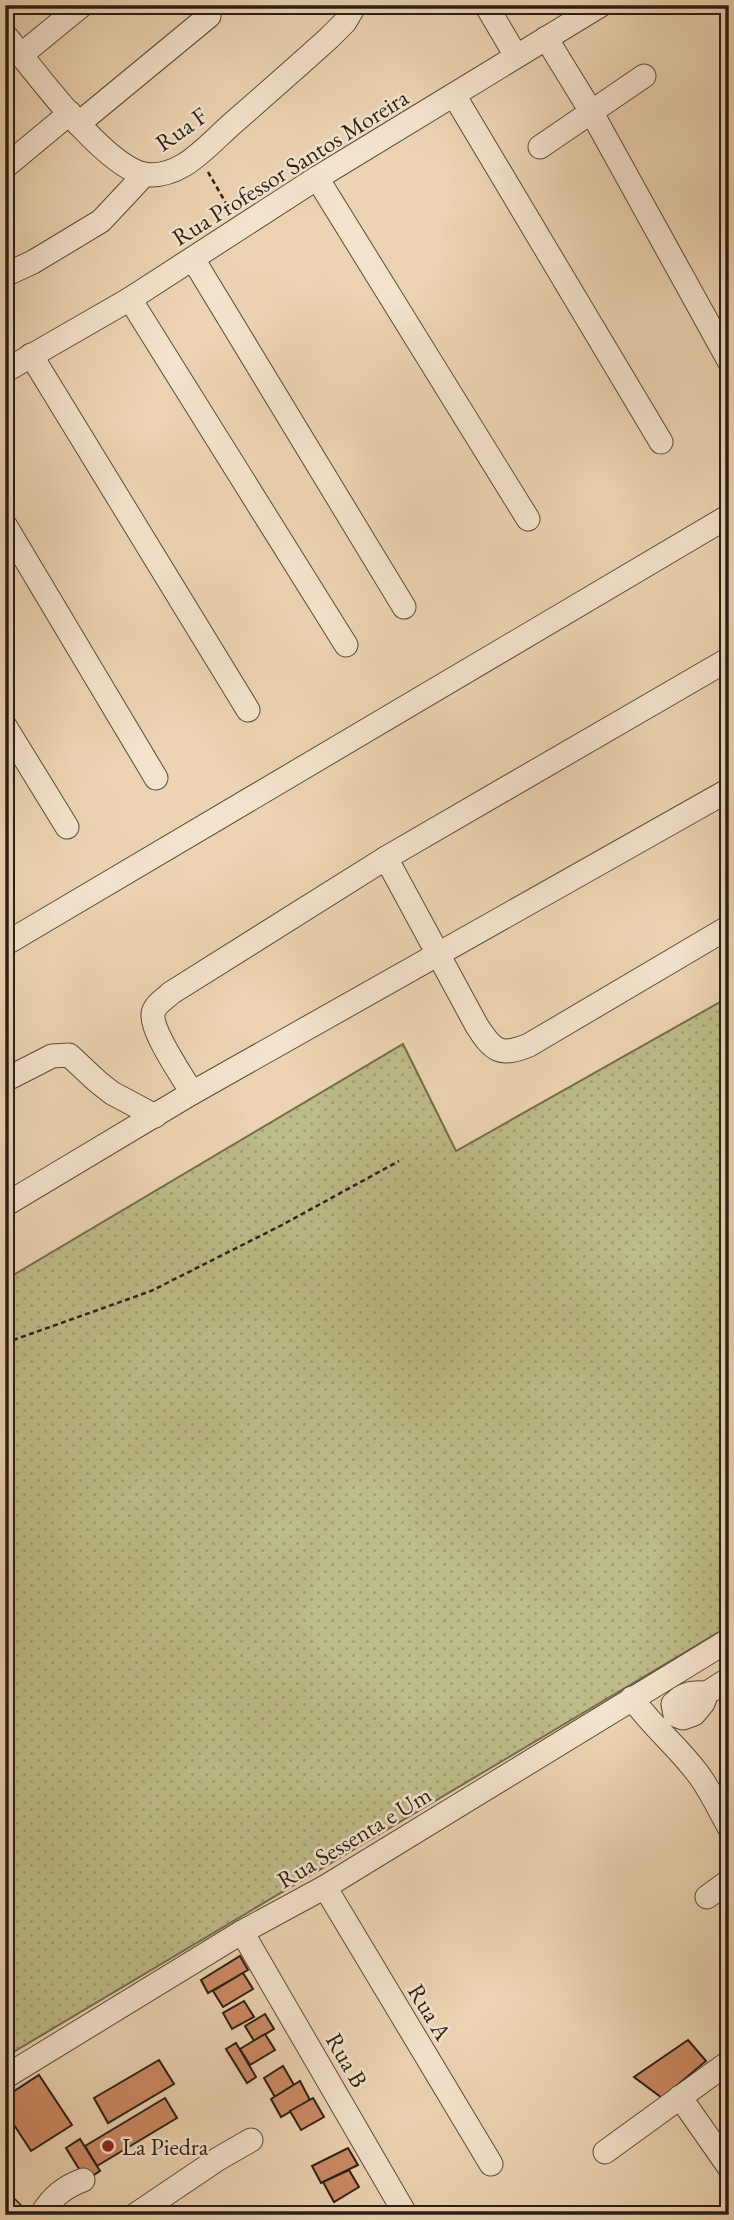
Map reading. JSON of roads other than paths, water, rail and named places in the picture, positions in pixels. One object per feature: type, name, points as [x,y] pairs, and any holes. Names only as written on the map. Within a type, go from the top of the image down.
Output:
[{"type":"main road","points":[[5,2210],[10,2215]]},
{"type":"street","points":[[10,44],[82,5]]},
{"type":"street","name":"Rua F","points":[[10,44],[74,119],[130,169],[158,175],[172,171],[198,154],[329,38],[345,22],[355,5]]},
{"type":"street","points":[[486,5],[516,56]]},
{"type":"street","name":"Rua Professor Santos Moreira","points":[[5,371],[130,299],[317,178],[601,5]]},
{"type":"street","points":[[5,167],[74,119],[209,16]]},
{"type":"street","points":[[546,38],[592,113],[729,360]]},
{"type":"street","points":[[540,147],[644,76]]},
{"type":"street","points":[[454,95],[662,442]]},
{"type":"street","points":[[5,275],[101,221],[145,174]]},
{"type":"street","points":[[317,178],[528,519]]},
{"type":"street","points":[[193,260],[404,607]]},
{"type":"street","points":[[130,299],[346,645]]},
{"type":"street","points":[[31,355],[248,710]]},
{"type":"street","points":[[5,944],[729,516]]},
{"type":"street","points":[[5,525],[156,778]]},
{"type":"street","points":[[192,1093],[160,1040],[153,1015],[156,1006],[171,993],[386,858],[729,659]]},
{"type":"street","points":[[5,726],[67,827]]},
{"type":"street","points":[[5,1205],[192,1093],[729,790]]},
{"type":"street","points":[[386,858],[487,1042],[495,1049],[505,1051],[529,1045],[729,927]]},
{"type":"street","points":[[5,1080],[52,1056],[69,1055],[113,1093],[155,1115]]},
{"type":"street","name":"Rua Sessenta e Um","points":[[5,2077],[242,1932],[325,1887],[729,1640]]},
{"type":"street","points":[[697,1658],[728,1679],[707,1693]]},
{"type":"street","points":[[632,1698],[701,1778],[729,1827]]},
{"type":"street","points":[[707,1897],[729,1881]]},
{"type":"street","name":"Rua A","points":[[325,1887],[491,2164]]},
{"type":"street","name":"Rua B","points":[[242,1932],[406,2215]]},
{"type":"street","points":[[605,2152],[729,2062]]},
{"type":"street","points":[[680,2097],[729,2167]]},
{"type":"street","points":[[135,2215],[251,2140]]},
{"type":"street","points":[[41,2215],[52,2198],[69,2185],[83,2180]]},
{"type":"place","name":"La Piedra","points":[[108,2146]]}]
